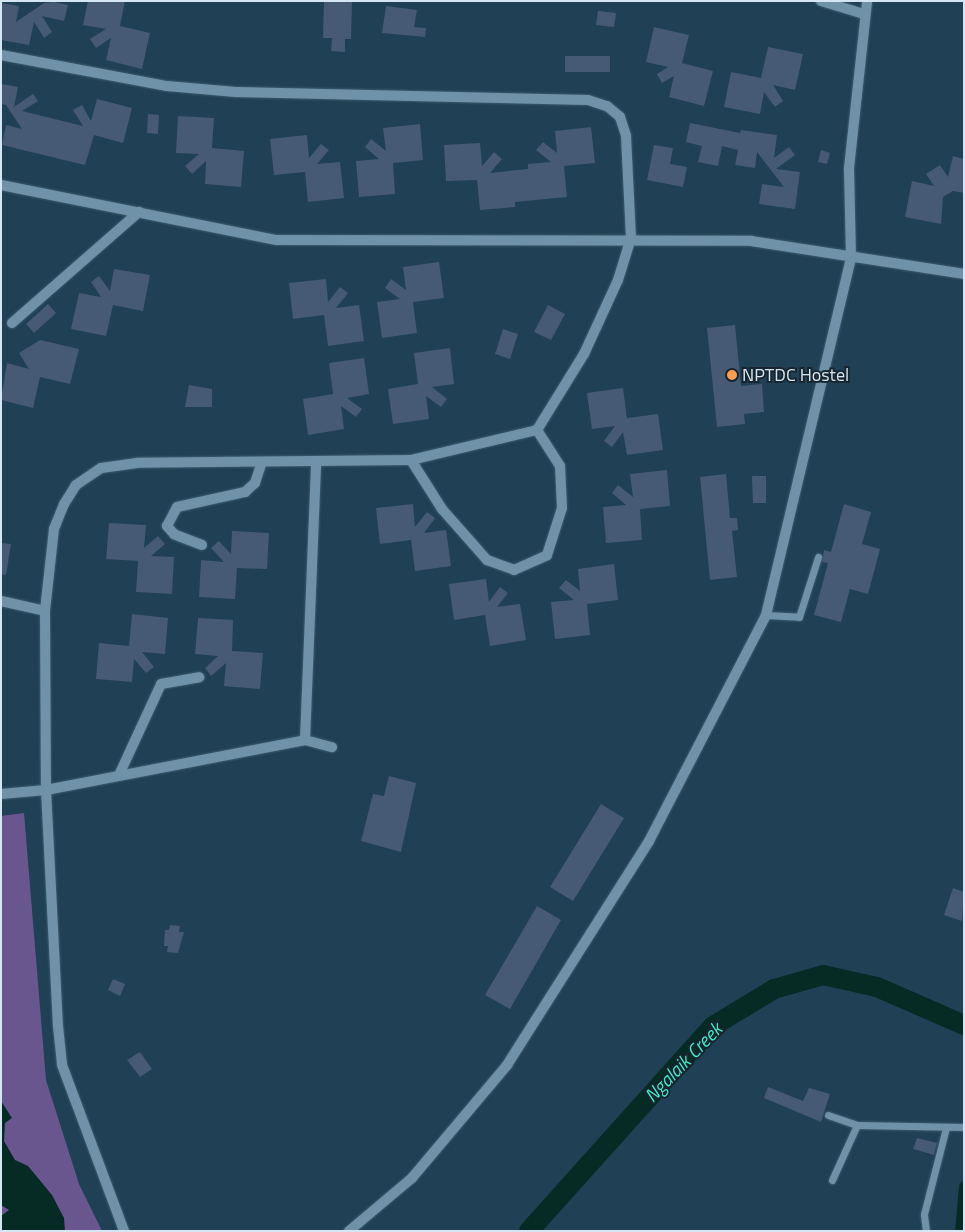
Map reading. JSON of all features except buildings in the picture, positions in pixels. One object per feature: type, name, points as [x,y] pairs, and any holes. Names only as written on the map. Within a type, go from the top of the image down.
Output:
[{"type":"street","points":[[821,1],[864,14]]},
{"type":"street","points":[[349,1231],[412,1178],[507,1065],[650,841],[766,615],[851,257],[848,168],[860,82],[864,14],[867,1]]},
{"type":"street","points":[[1,55],[196,89],[588,100],[607,106],[620,117],[626,136],[631,238],[618,280],[584,354],[537,430],[411,460],[261,464],[137,463],[101,468],[88,475],[64,504],[54,529],[45,611],[46,790],[62,1065],[124,1231]]},
{"type":"street","points":[[1,185],[277,240],[631,238],[751,241],[964,274]]},
{"type":"street","points":[[12,324],[139,212]]},
{"type":"street","points":[[411,460],[442,509],[487,560],[514,570],[547,555],[562,508],[560,466],[537,430]]},
{"type":"street","points":[[305,740],[316,463]]},
{"type":"street","points":[[202,545],[174,534],[167,526],[176,507],[245,492],[255,483],[261,464]]},
{"type":"street","points":[[1,601],[45,611]]},
{"type":"street","points":[[119,775],[161,684],[199,677]]},
{"type":"street","points":[[1,794],[46,790],[305,740],[332,747]]},
{"type":"lane","points":[[766,615],[799,617],[818,557]]},
{"type":"lane","points":[[828,1115],[857,1125],[964,1128]]},
{"type":"lane","points":[[832,1180],[857,1125]]},
{"type":"lane","points":[[926,1231],[924,1214],[946,1128]]},
{"type":"shaded area","points":[[24,813],[46,1080],[79,1184],[102,1231],[1,1231],[1,816]]},
{"type":"shaded area","points":[[1,1101],[12,1118],[5,1123],[4,1141],[15,1160],[28,1166],[52,1195],[64,1218],[65,1231],[1,1231],[1,1216],[9,1210],[1,1205]]},
{"type":"waterway","name":"Ngalaik Creek","points":[[529,1231],[713,1026],[774,989],[823,975],[877,987],[964,1025]]},
{"type":"waterway","points":[[960,1231],[964,1186]]},
{"type":"place","name":"NPTDC Hostel","points":[[732,375]]}]
